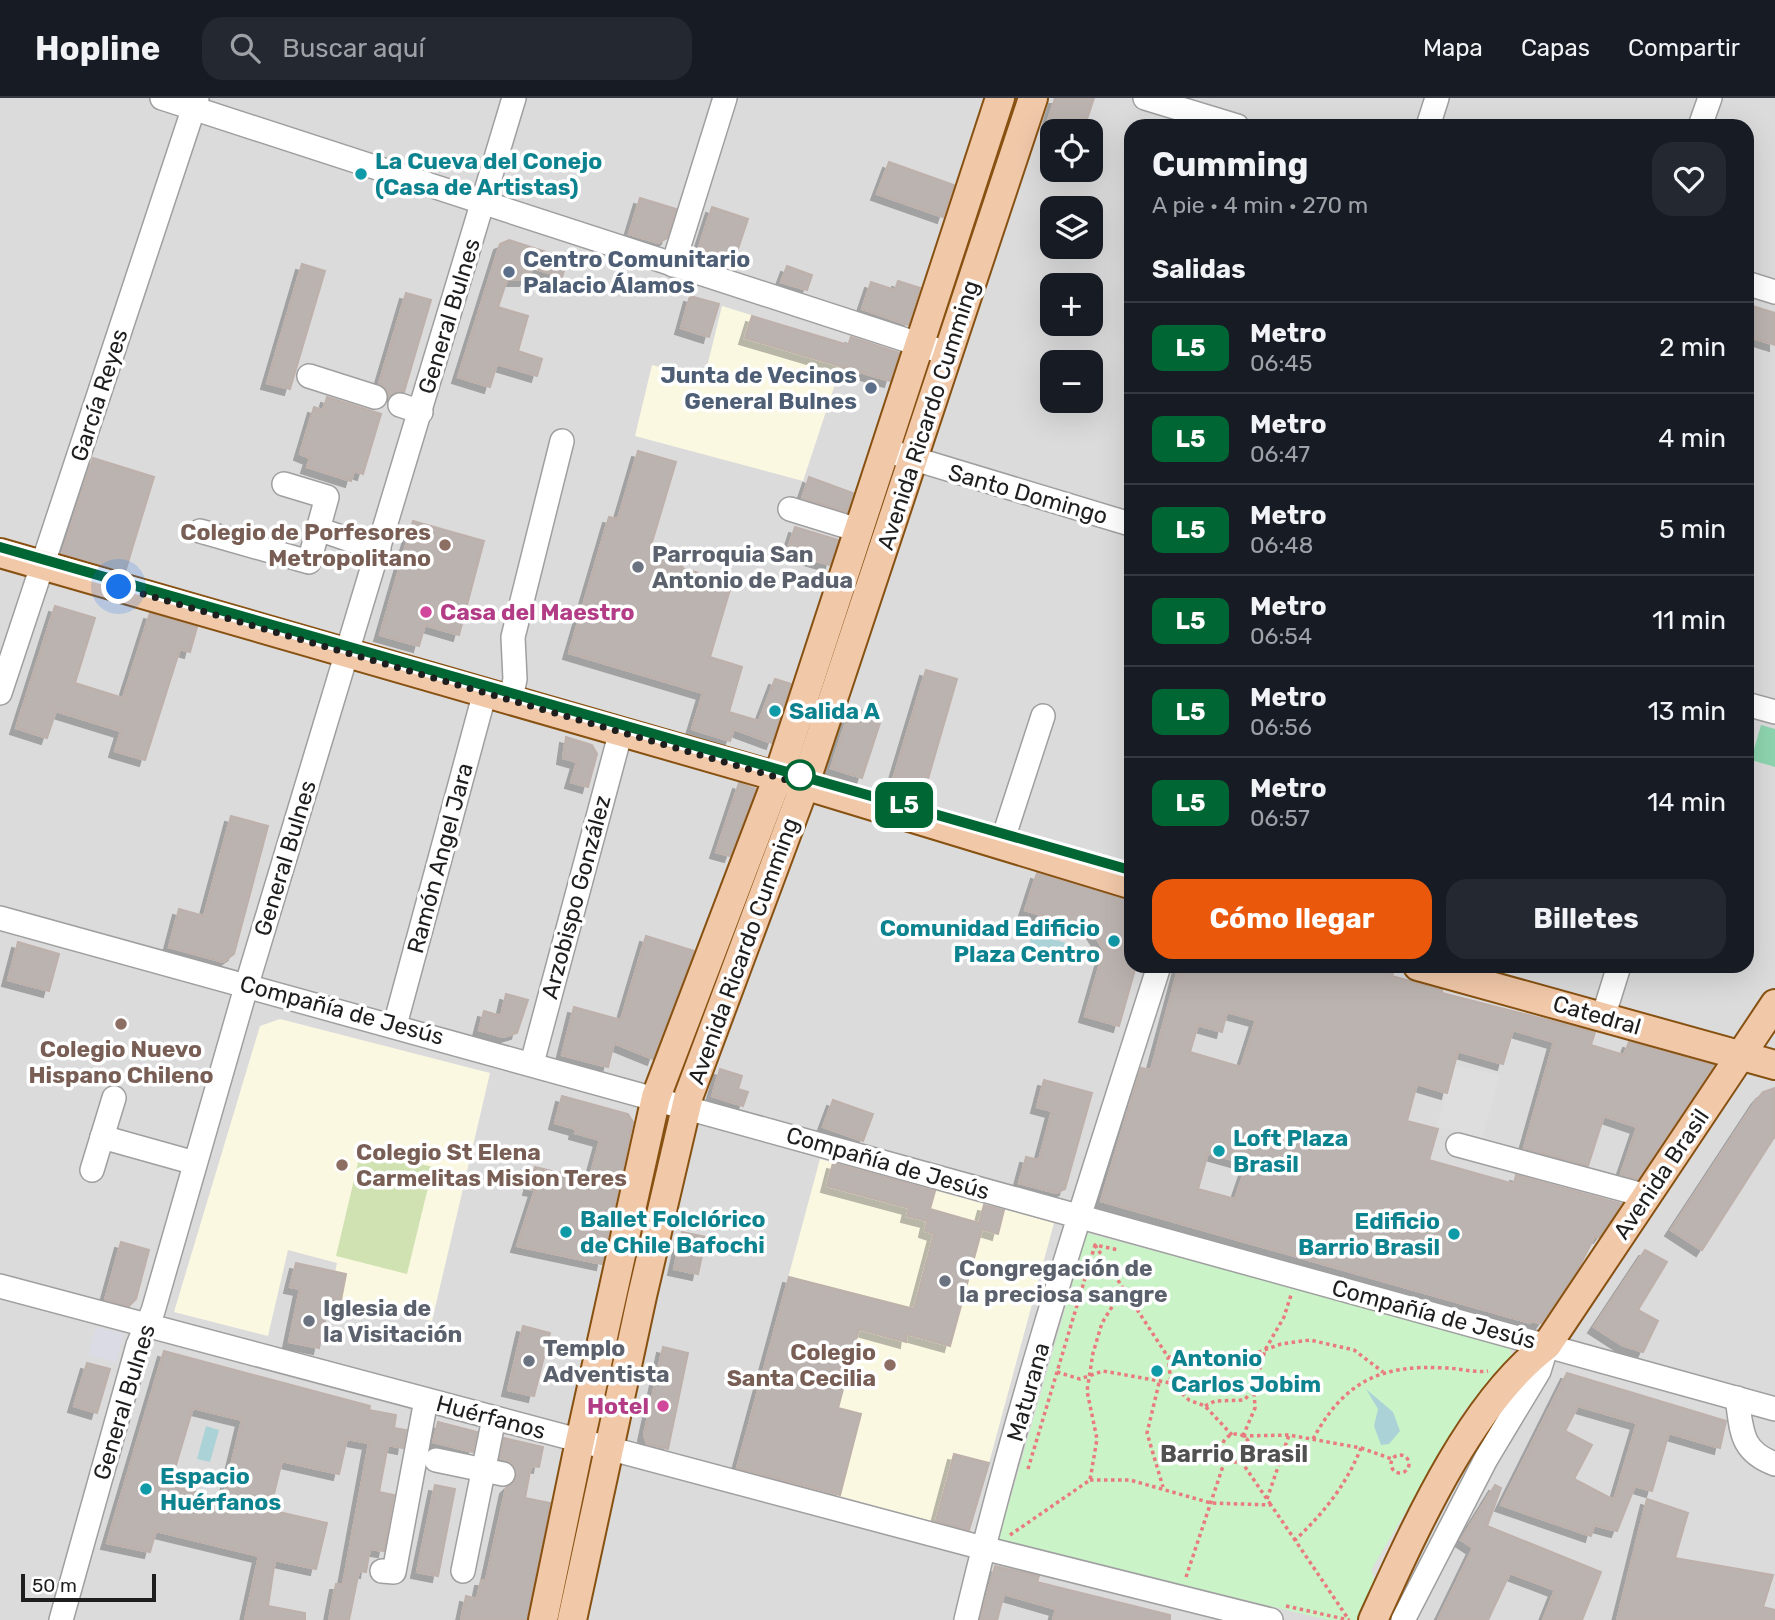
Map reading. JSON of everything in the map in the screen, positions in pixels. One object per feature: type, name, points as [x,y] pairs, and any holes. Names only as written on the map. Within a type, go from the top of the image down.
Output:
[{"type":"main road","name":"Avenida Ricardo Cumming","points":[[572,1620],[686,1106],[791,781],[859,530],[1000,98]]},
{"type":"main road","name":"Avenida Ricardo Cumming","points":[[543,1620],[579,1441],[656,1097],[791,781],[913,460],[1033,98]]},
{"type":"main road","points":[[0,553],[621,731],[1124,882]]},
{"type":"main road","name":"Catedral","points":[[1445,973],[1775,1065]]},
{"type":"main road","name":"Avenida Brasil","points":[[1373,1620],[1434,1498],[1480,1418],[1511,1375],[1547,1345],[1775,1004]]},
{"type":"main road","points":[[612,1289],[642,1296]]},
{"type":"street","points":[[162,98],[196,103],[483,203],[949,354]]},
{"type":"street","name":"General Bulnes","points":[[61,1620],[138,1345],[147,1324],[247,984],[380,550],[410,408],[483,203],[514,98]]},
{"type":"street","points":[[673,265],[725,98]]},
{"type":"street","points":[[1145,98],[1214,119]]},
{"type":"street","points":[[1430,119],[1437,98]]},
{"type":"street","points":[[1702,119],[1710,98]]},
{"type":"street","name":"García Reyes","points":[[0,693],[196,103]]},
{"type":"street","points":[[1754,285],[1775,292]]},
{"type":"street","points":[[309,376],[375,397]]},
{"type":"street","name":"Ramón Angel Jara","points":[[395,1025],[498,696],[516,679],[513,637],[562,441]]},
{"type":"street","name":"Santo Domingo","points":[[885,450],[1124,522]]},
{"type":"street","points":[[200,531],[309,562],[327,496],[284,484]]},
{"type":"street","points":[[790,509],[859,530]]},
{"type":"street","points":[[318,529],[380,550]]},
{"type":"street","points":[[1754,706],[1775,712]]},
{"type":"street","points":[[1001,845],[1043,716]]},
{"type":"street","name":"Arzobispo González","points":[[532,1063],[621,731]]},
{"type":"street","name":"Compañía de Jesús","points":[[0,918],[656,1097],[1076,1227],[1547,1345],[1775,1409]]},
{"type":"street","name":"Maturana","points":[[966,1620],[983,1548],[1076,1227],[1157,973]]},
{"type":"street","points":[[1603,1017],[1617,973]]},
{"type":"street","points":[[92,1170],[114,1098]]},
{"type":"street","points":[[102,1137],[195,1163]]},
{"type":"street","points":[[1458,1145],[1647,1196]]},
{"type":"street","name":"Huérfanos","points":[[0,1286],[983,1548],[1278,1613]]},
{"type":"street","name":"Avenida Brasil","points":[[1403,1620],[1486,1459],[1539,1371],[1547,1345]]},
{"type":"street","points":[[1737,1398],[1743,1435],[1749,1449],[1758,1458],[1775,1464]]},
{"type":"street","points":[[382,1572],[394,1572],[426,1400]]},
{"type":"street","points":[[463,1571],[493,1472],[494,1418]]},
{"type":"street","points":[[436,1460],[493,1472]]},
{"type":"path","points":[[1076,1227],[1095,1245],[1168,1357],[1171,1382],[1189,1400],[1205,1406],[1232,1436],[1289,1435],[1361,1448],[1392,1460]]},
{"type":"path","points":[[1095,1245],[1121,1251]]},
{"type":"path","points":[[1026,1473],[1095,1245]]},
{"type":"path","points":[[1090,1480],[1097,1439],[1087,1391],[1089,1376],[1102,1323],[1123,1289]]},
{"type":"path","points":[[1243,1436],[1255,1408],[1254,1390],[1265,1350],[1284,1317],[1292,1293]]},
{"type":"path","points":[[1168,1357],[1245,1357],[1296,1341],[1325,1341],[1354,1350],[1383,1372]]},
{"type":"path","points":[[1313,1439],[1336,1401],[1383,1372],[1411,1368],[1480,1372],[1497,1369]]},
{"type":"path","points":[[1056,1372],[1080,1379],[1103,1371],[1159,1383],[1171,1382]]},
{"type":"path","points":[[1159,1383],[1147,1433],[1163,1487]]},
{"type":"path","points":[[1205,1406],[1215,1401],[1244,1400],[1254,1390]]},
{"type":"path","points":[[1267,1499],[1289,1435]]},
{"type":"path","points":[[1184,1583],[1226,1457],[1223,1446],[1232,1436]]},
{"type":"path","points":[[1226,1457],[1233,1462],[1248,1456],[1250,1447],[1243,1436]]},
{"type":"path","points":[[1295,1540],[1317,1520],[1344,1484],[1361,1448]]},
{"type":"path","points":[[1400,1455],[1406,1457],[1410,1465],[1407,1471],[1396,1473],[1391,1465],[1392,1460],[1400,1455]]},
{"type":"path","points":[[1241,1461],[1349,1620],[1278,1613]]},
{"type":"path","points":[[1007,1536],[1038,1519],[1090,1480],[1130,1480],[1163,1487],[1211,1503],[1271,1505]]},
{"type":"path","points":[[1007,1536],[1011,1524]]},
{"type":"path","points":[[1007,1536],[1020,1540]]},
{"type":"shaded area","points":[[0,98],[1775,98],[1775,1620],[0,1620]]},
{"type":"shaded area","points":[[722,306],[848,345],[803,481],[635,436],[652,365],[704,379]]},
{"type":"shaded area","name":"Colegio St Elena Carmelitas Mision Teres","points":[[280,1019],[490,1073],[432,1321],[330,1296],[337,1263],[288,1250],[268,1336],[174,1312],[260,1026]]},
{"type":"shaded area","points":[[1454,1065],[1500,1075],[1482,1139],[1437,1126]]},
{"type":"shaded area","name":"Colegio Santa Cecilia","points":[[820,1159],[1054,1223],[989,1463],[954,1454],[935,1522],[737,1468]]},
{"type":"shaded area","points":[[96,1327],[124,1334],[116,1362],[88,1355]]},
{"type":"shaded area","points":[[1466,1408],[1476,1408],[1375,1586],[1372,1569]]},
{"type":"green space","points":[[1761,725],[1775,729],[1775,767],[1754,761],[1754,750]]},
{"type":"green space","points":[[361,1150],[433,1167],[407,1274],[336,1256]]},
{"type":"green space","points":[[1087,1233],[1510,1345],[1512,1359],[1357,1620],[1328,1620],[998,1541]]},
{"type":"water","points":[[1033,933],[1066,943],[1061,958],[1028,948]]},
{"type":"water","points":[[1366,1389],[1393,1412],[1400,1431],[1389,1444],[1381,1445],[1374,1426],[1378,1409]]},
{"type":"water","points":[[206,1426],[219,1430],[210,1462],[197,1459]]},
{"type":"building","points":[[1055,98],[1094,98],[1087,119],[1049,119]]},
{"type":"building","points":[[889,162],[954,185],[943,217],[877,194]]},
{"type":"building","points":[[640,198],[676,209],[667,238],[658,243],[629,234]]},
{"type":"building","points":[[712,207],[748,219],[733,264],[714,258],[706,253],[707,249],[699,247]]},
{"type":"building","points":[[509,240],[568,259],[562,277],[533,268],[525,280],[507,280],[498,307],[528,316],[518,351],[542,359],[537,376],[497,364],[490,387],[458,377],[500,244]]},
{"type":"building","points":[[302,264],[325,271],[290,389],[267,383]]},
{"type":"building","points":[[787,266],[812,275],[807,290],[781,282]]},
{"type":"building","points":[[898,281],[920,288],[908,325],[862,309],[871,282],[895,290]]},
{"type":"building","points":[[406,293],[431,300],[404,392],[397,392],[389,398],[386,388],[379,384]]},
{"type":"building","points":[[690,296],[719,304],[709,337],[681,328]]},
{"type":"building","points":[[1754,306],[1775,313],[1775,345],[1754,338]]},
{"type":"building","points":[[752,316],[848,345],[851,337],[899,353],[890,381],[745,338]]},
{"type":"building","points":[[327,397],[381,414],[363,474],[354,471],[351,481],[307,467],[310,458],[300,454],[314,407],[323,410]]},
{"type":"building","name":"Parroquia San Antonio de Padua","points":[[638,451],[676,462],[650,549],[685,559],[682,568],[732,583],[710,657],[742,667],[729,712],[759,721],[775,679],[791,684],[772,743],[734,729],[730,741],[692,729],[703,693],[569,653],[609,517],[618,519]]},
{"type":"building","points":[[93,458],[154,477],[125,572],[62,554]]},
{"type":"building","points":[[809,477],[853,493],[847,512],[802,498]]},
{"type":"building","points":[[413,521],[484,541],[459,635],[425,625],[419,646],[380,635]]},
{"type":"building","points":[[795,527],[838,540],[830,565],[787,552]]},
{"type":"building","points":[[55,606],[95,618],[75,683],[123,698],[150,613],[197,627],[190,652],[180,649],[145,760],[115,751],[121,731],[56,711],[47,738],[16,728]]},
{"type":"building","points":[[926,670],[957,679],[921,803],[889,793]]},
{"type":"building","points":[[851,707],[882,717],[862,778],[831,768]]},
{"type":"building","points":[[566,737],[592,745],[597,754],[588,787],[571,782],[577,762],[563,758]]},
{"type":"building","points":[[739,783],[756,789],[730,856],[716,852]]},
{"type":"building","points":[[231,816],[268,826],[234,954],[223,962],[169,947],[179,909],[204,916]]},
{"type":"building","name":"Comunidad Edificio Plaza Centro","points":[[1037,873],[1124,898],[1124,973],[1134,973],[1119,1026],[1085,1016],[1104,950],[1092,931],[1025,910]]},
{"type":"building","points":[[646,936],[694,951],[653,1059],[614,1043],[608,1067],[562,1055],[574,1007],[621,1020]]},
{"type":"building","points":[[18,942],[59,954],[49,991],[8,980]]},
{"type":"building","points":[[1177,973],[1393,973],[1392,976],[1442,990],[1442,993],[1595,1032],[1591,1045],[1624,1055],[1629,1042],[1714,1065],[1638,1179],[1621,1174],[1637,1127],[1604,1116],[1588,1166],[1524,1148],[1554,1042],[1513,1030],[1503,1064],[1458,1051],[1447,1093],[1417,1084],[1407,1121],[1438,1129],[1429,1160],[1514,1184],[1516,1175],[1622,1204],[1599,1237],[1595,1236],[1577,1271],[1541,1323],[1530,1323],[1101,1201],[1141,1068],[1151,1070]],"holes":[[[1227,1012],[1256,1020],[1241,1067],[1190,1052],[1198,1025],[1222,1032]],[[1208,1153],[1247,1164],[1235,1199],[1198,1189]]]},
{"type":"building","points":[[506,994],[528,1000],[517,1033],[503,1037],[479,1030],[484,1011],[501,1016]]},
{"type":"building","points":[[720,1069],[742,1076],[738,1089],[748,1092],[743,1106],[712,1096]]},
{"type":"building","points":[[1044,1080],[1092,1093],[1065,1189],[1056,1193],[1019,1183],[1026,1157],[1039,1160],[1052,1111],[1037,1107]]},
{"type":"building","points":[[1775,1088],[1775,1136],[1702,1250],[1671,1230],[1757,1099],[1763,1092]]},
{"type":"building","points":[[562,1096],[628,1114],[633,1122],[602,1264],[517,1246],[535,1190],[529,1189],[535,1167],[589,1180],[600,1140],[575,1133],[576,1129],[555,1123]]},
{"type":"building","points":[[833,1100],[873,1114],[863,1141],[823,1127]]},
{"type":"building","points":[[833,1163],[935,1191],[930,1209],[979,1223],[984,1205],[1004,1210],[998,1234],[982,1229],[950,1346],[907,1334],[906,1342],[859,1329],[838,1408],[861,1414],[840,1495],[737,1468],[789,1277],[914,1309],[934,1234],[925,1231],[929,1213],[927,1221],[907,1216],[909,1208],[827,1186]]},
{"type":"building","points":[[682,1232],[706,1237],[698,1274],[674,1269]]},
{"type":"building","points":[[121,1242],[149,1250],[136,1299],[129,1306],[105,1300]]},
{"type":"building","points":[[1645,1250],[1667,1262],[1638,1310],[1658,1321],[1643,1352],[1622,1345],[1594,1327]]},
{"type":"building","name":"Iglesia de la Visitación","points":[[296,1263],[346,1274],[341,1300],[330,1298],[319,1348],[289,1342],[300,1289],[290,1287]]},
{"type":"building","name":"Templo Adventista","points":[[523,1326],[550,1333],[534,1396],[508,1390]]},
{"type":"building","name":"Hotel","points":[[663,1347],[688,1353],[668,1449],[647,1444],[644,1435]]},
{"type":"building","points":[[164,1351],[370,1406],[369,1410],[396,1415],[394,1428],[406,1430],[403,1448],[388,1445],[379,1492],[394,1495],[384,1551],[370,1549],[366,1572],[359,1571],[349,1620],[329,1620],[336,1584],[343,1584],[369,1443],[347,1439],[339,1474],[282,1461],[270,1510],[327,1523],[316,1569],[275,1560],[268,1606],[305,1613],[305,1620],[245,1620],[259,1556],[156,1531],[150,1552],[107,1543]],"holes":[[[193,1408],[242,1420],[223,1499],[170,1485]]]},
{"type":"building","points":[[87,1363],[110,1369],[97,1413],[74,1406]]},
{"type":"building","points":[[1567,1373],[1726,1421],[1720,1448],[1669,1433],[1652,1491],[1635,1486],[1617,1531],[1594,1525],[1591,1536],[1501,1505]],"holes":[[[1578,1406],[1637,1423],[1614,1500],[1574,1479],[1592,1445],[1565,1431]]]},
{"type":"building","points":[[438,1422],[477,1432],[473,1452],[433,1442]]},
{"type":"building","points":[[504,1438],[543,1447],[539,1467],[531,1466],[525,1498],[550,1503],[527,1620],[461,1620],[466,1596],[477,1599],[481,1580],[486,1580],[506,1488],[516,1478],[511,1461],[500,1458]]},
{"type":"building","points":[[954,1454],[989,1463],[969,1530],[936,1521]]},
{"type":"building","points":[[435,1485],[455,1489],[438,1576],[417,1572]]},
{"type":"building","points":[[1495,1485],[1501,1488],[1487,1526],[1601,1572],[1582,1620],[1543,1620],[1555,1590],[1510,1573],[1488,1620],[1438,1620],[1473,1548],[1461,1540]]},
{"type":"building","points":[[1647,1499],[1688,1513],[1675,1558],[1773,1575],[1763,1607],[1775,1610],[1775,1620],[1617,1620]]},
{"type":"building","points":[[995,1566],[1039,1576],[1037,1582],[1170,1615],[1170,1620],[1053,1620],[1056,1609],[1004,1594],[997,1620],[980,1620]]},
{"type":"metro line","name":"L5","points":[[0,547],[1124,868]]},
{"type":"place","name":"La Cueva del Conejo (Casa de Artistas)","points":[[361,174]]},
{"type":"place","name":"Centro Comunitario Palacio Álamos","points":[[509,272]]},
{"type":"place","name":"Junta de Vecinos General Bulnes","points":[[871,388]]},
{"type":"place","name":"Colegio de Porfesores Metropolitano","points":[[445,545]]},
{"type":"place","name":"Parroquia San Antonio de Padua","points":[[638,567]]},
{"type":"place","name":"Casa del Maestro","points":[[426,612]]},
{"type":"place","name":"Salida A","points":[[775,711]]},
{"type":"place","name":"Comunidad Edificio Plaza Centro","points":[[1114,941]]},
{"type":"place","name":"Colegio Nuevo Hispano Chileno","points":[[121,1024]]},
{"type":"place","name":"Loft Plaza Brasil","points":[[1219,1151]]},
{"type":"place","name":"Colegio St Elena Carmelitas Mision Teres","points":[[342,1165]]},
{"type":"place","name":"Ballet Folclórico de Chile Bafochi","points":[[566,1232]]},
{"type":"place","name":"Edificio Barrio Brasil","points":[[1454,1234]]},
{"type":"place","name":"Congregación de la preciosa sangre","points":[[945,1281]]},
{"type":"place","name":"Iglesia de la Visitación","points":[[309,1321]]},
{"type":"place","name":"Templo Adventista","points":[[529,1361]]},
{"type":"place","name":"Colegio Santa Cecilia","points":[[890,1365]]},
{"type":"place","name":"Antonio Carlos Jobim","points":[[1157,1371]]},
{"type":"place","name":"Hotel","points":[[663,1406]]},
{"type":"place","name":"Espacio Huérfanos","points":[[146,1489]]},
{"type":"district","name":"Barrio Brasil","points":[[1234,1454]]},
{"type":"route","points":[[119,587],[804,785],[800,775]]}]
